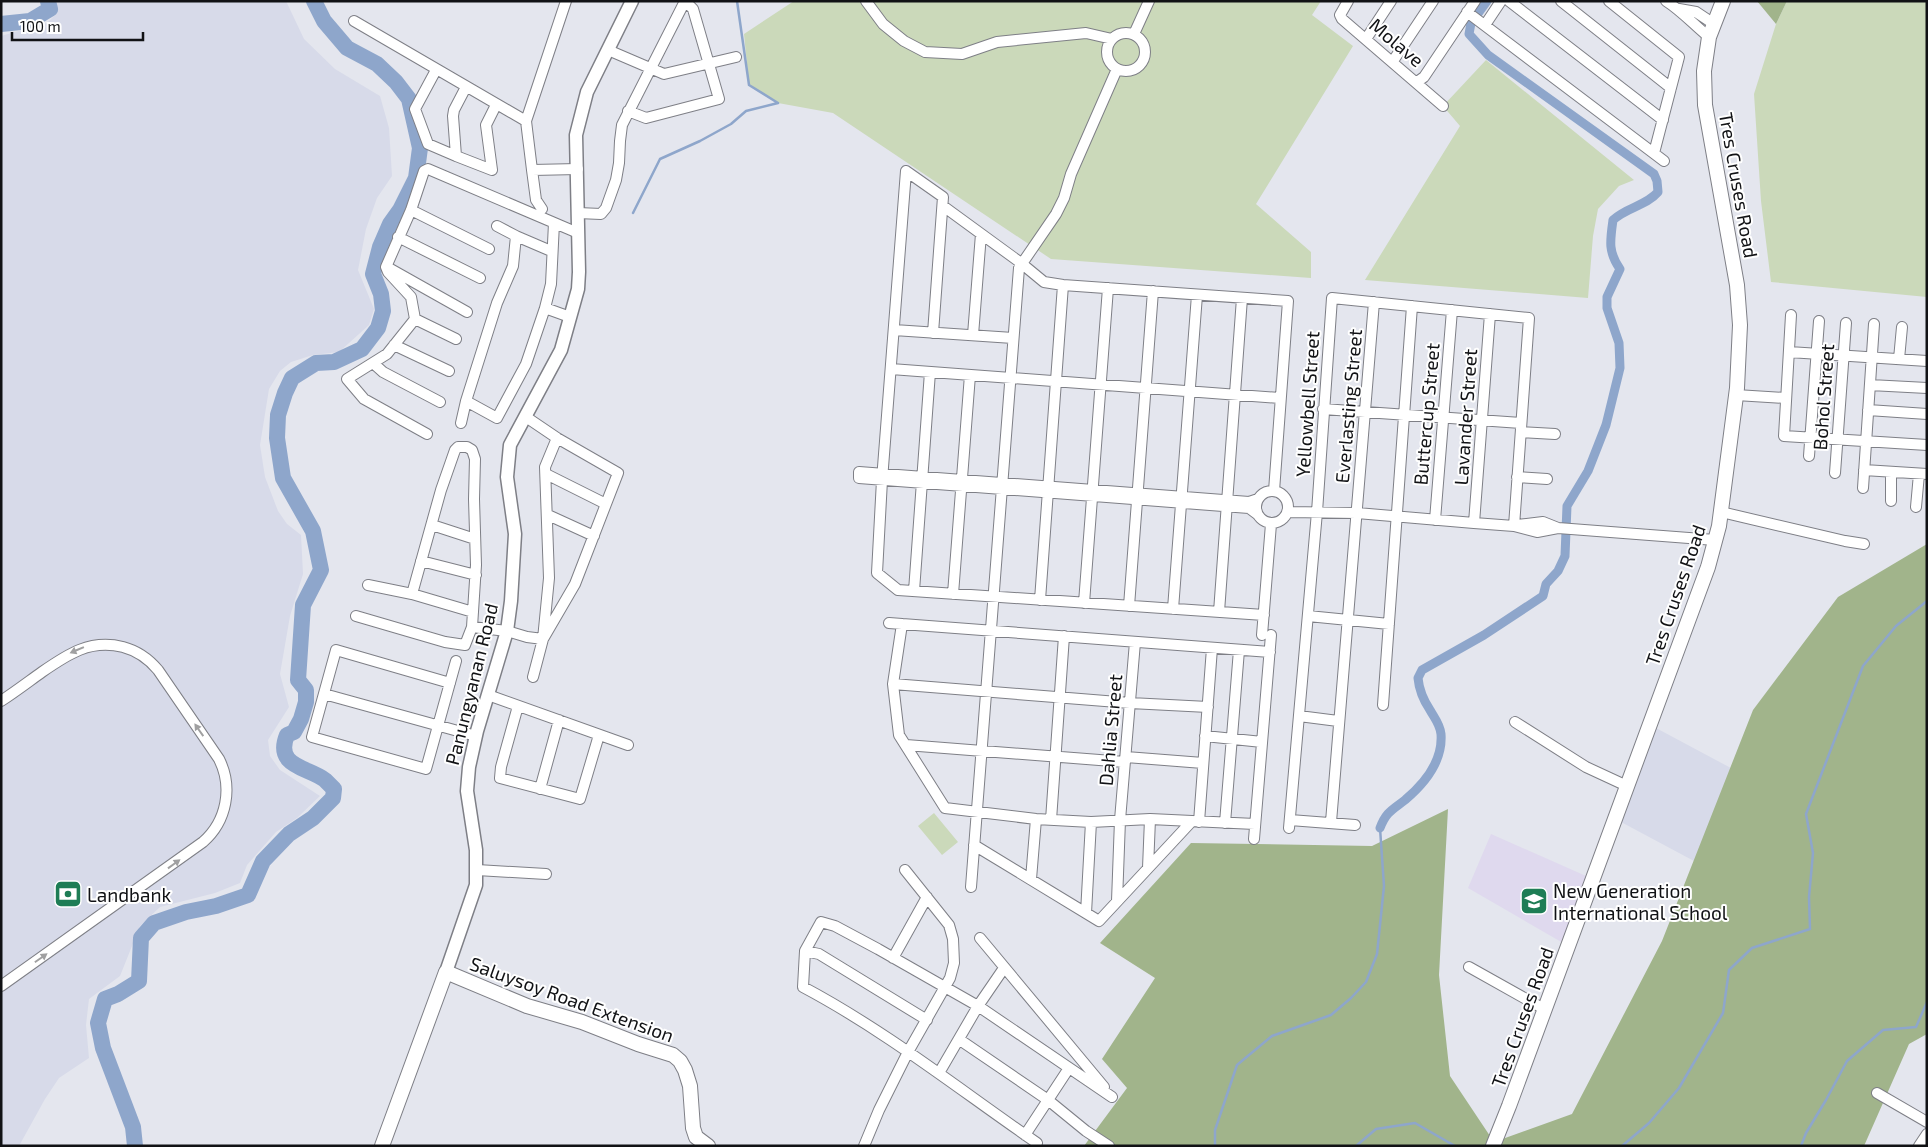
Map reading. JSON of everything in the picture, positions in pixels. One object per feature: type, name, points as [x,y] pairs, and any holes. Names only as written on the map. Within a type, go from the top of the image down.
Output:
[{"type":"main road","name":"Tres Cruses Road","points":[[1493,1146],[1708,567],[1721,512],[1737,392],[1740,324],[1737,285],[1706,105],[1704,71],[1708,26],[1723,1]]},
{"type":"main road","name":"Panungyanan Road","points":[[382,1146],[446,972]]},
{"type":"main road","name":"Saluysoy Road Extension","points":[[446,972],[526,1006],[582,1022],[638,1044],[673,1055],[680,1061],[688,1078],[692,1102],[692,1128],[696,1136],[708,1146]]},
{"type":"street","points":[[542,209],[536,200],[526,121],[566,1]]},
{"type":"street","points":[[578,213],[597,215],[601,214],[606,208],[616,180],[622,125],[628,111],[685,1],[693,9],[720,98],[646,118],[628,111]]},
{"type":"street","points":[[866,1],[883,24],[904,42],[925,52],[962,54],[997,42],[1086,33],[1112,40]]},
{"type":"street","points":[[1134,34],[1149,1]]},
{"type":"street","name":"Molave","points":[[1348,1],[1340,15],[1443,106]]},
{"type":"street","points":[[1366,39],[1391,1]]},
{"type":"street","points":[[1393,61],[1433,1]]},
{"type":"street","points":[[1417,82],[1424,78],[1470,14],[1475,1]]},
{"type":"street","points":[[1483,24],[1501,1]]},
{"type":"street","points":[[1509,1],[1663,120]]},
{"type":"street","points":[[1561,1],[1671,88]]},
{"type":"street","points":[[1610,1],[1679,57],[1654,154]]},
{"type":"street","points":[[1666,1],[1679,10],[1697,28],[1708,26]]},
{"type":"street","name":"Panungyanan Road","points":[[446,972],[476,885],[476,850],[467,791],[469,767],[476,736],[507,631],[511,601],[515,534],[507,477],[510,445],[561,350],[578,289],[578,169],[576,136],[582,109],[594,75],[608,50],[628,3]]},
{"type":"street","points":[[1679,10],[1696,12],[1708,26]]},
{"type":"street","points":[[1470,14],[1664,161]]},
{"type":"street","points":[[354,21],[466,88],[526,121]]},
{"type":"street","points":[[1120,34],[1134,34],[1139,37],[1145,46],[1144,61],[1132,71],[1117,69],[1108,58],[1107,48],[1112,40],[1120,34]]},
{"type":"street","points":[[608,50],[664,74],[736,56]]},
{"type":"street","points":[[971,887],[1019,268],[1056,214],[1064,198],[1071,174],[1117,69]]},
{"type":"street","points":[[436,70],[415,109],[428,144],[492,170],[486,125],[496,105]]},
{"type":"street","points":[[456,156],[453,116],[454,110],[466,88]]},
{"type":"street","points":[[427,434],[364,399],[347,379],[386,354],[415,319],[411,298],[388,272],[386,267],[411,210],[424,172],[428,169],[578,233]]},
{"type":"street","points":[[532,170],[578,169]]},
{"type":"street","points":[[934,332],[943,198],[906,171],[882,477],[877,573],[898,590],[1264,615]]},
{"type":"street","points":[[943,206],[1044,282],[1063,285],[1288,301],[1274,491]]},
{"type":"street","points":[[411,210],[489,249]]},
{"type":"street","points":[[466,401],[497,418],[526,364],[551,284],[551,251],[554,223]]},
{"type":"street","points":[[497,226],[551,251]]},
{"type":"street","points":[[973,335],[981,234]]},
{"type":"street","points":[[461,423],[466,401],[497,303],[513,266],[516,236]]},
{"type":"street","points":[[398,237],[480,278]]},
{"type":"street","points":[[386,267],[467,312]]},
{"type":"street","points":[[1040,600],[1063,285]]},
{"type":"street","points":[[1084,603],[1108,288]]},
{"type":"street","points":[[1129,606],[1153,292]]},
{"type":"street","points":[[1173,609],[1197,295]]},
{"type":"street","points":[[1219,612],[1242,298]]},
{"type":"street","name":"Yellowbell Street","points":[[1331,822],[1290,824],[1318,512],[1323,409],[1332,298],[1374,302]]},
{"type":"street","points":[[1374,302],[1529,318],[1514,526]]},
{"type":"street","name":"Everlasting Street","points":[[1331,822],[1374,302]]},
{"type":"street","points":[[1383,706],[1412,306]]},
{"type":"street","points":[[544,308],[570,317]]},
{"type":"street","name":"Buttercup Street","points":[[1435,520],[1452,310]]},
{"type":"street","name":"Lavander Street","points":[[1474,523],[1490,314]]},
{"type":"street","points":[[1791,315],[1784,436],[1927,445]]},
{"type":"street","points":[[415,319],[456,339]]},
{"type":"street","points":[[1809,456],[1820,321]]},
{"type":"street","name":"Bohol Street","points":[[1835,473],[1846,323]]},
{"type":"street","points":[[1863,488],[1874,324]]},
{"type":"street","points":[[1899,359],[1902,327]]},
{"type":"street","points":[[894,330],[1013,338]]},
{"type":"street","points":[[394,345],[449,371]]},
{"type":"street","points":[[1789,352],[1927,361]]},
{"type":"street","points":[[373,363],[382,372],[440,402]]},
{"type":"street","points":[[891,369],[1280,398]]},
{"type":"street","points":[[914,591],[930,372]]},
{"type":"street","points":[[953,594],[970,375]]},
{"type":"street","points":[[1870,385],[1927,388]]},
{"type":"street","points":[[1737,392],[1787,395]]},
{"type":"street","points":[[1323,409],[1482,420],[1555,434]]},
{"type":"street","points":[[1868,410],[1927,414]]},
{"type":"street","points":[[526,417],[557,438],[618,473],[576,584],[543,638]]},
{"type":"street","points":[[533,676],[543,638],[549,578],[546,467],[557,438]]},
{"type":"street","points":[[356,616],[445,642],[465,645],[472,627],[476,575],[475,458],[472,450],[467,447],[458,447],[455,450],[412,594]]},
{"type":"street","points":[[1864,470],[1923,474],[1916,507]]},
{"type":"street","points":[[1891,472],[1891,501]]},
{"type":"street","points":[[546,474],[606,504]]},
{"type":"street","points":[[882,477],[1227,504],[1249,508],[1263,521],[1272,524],[1280,522],[1288,507],[1284,496],[1274,491],[1265,493],[1258,499],[1249,502],[1227,504]]},
{"type":"street","points":[[1517,478],[1547,479]]},
{"type":"street","points":[[1257,514],[1256,506],[1258,499]]},
{"type":"street","points":[[1288,507],[1318,512],[1357,513],[1514,526],[1537,532],[1558,528],[1715,540]]},
{"type":"street","points":[[1721,512],[1864,544]]},
{"type":"street","points":[[548,515],[594,536]]},
{"type":"street","points":[[1254,839],[1270,652],[1264,615],[1272,524]]},
{"type":"street","points":[[432,525],[475,538]]},
{"type":"street","points":[[422,561],[476,575]]},
{"type":"street","points":[[368,585],[412,594],[473,612]]},
{"type":"street","points":[[1308,616],[1389,624]]},
{"type":"street","points":[[889,623],[1270,652]]},
{"type":"street","points":[[902,624],[893,684],[895,714],[899,735],[945,808],[1051,820],[1091,822],[1150,820],[1255,824]]},
{"type":"street","points":[[472,627],[507,631],[527,638],[543,638]]},
{"type":"street","points":[[1051,820],[1064,636]]},
{"type":"street","name":"Dahlia Street","points":[[1117,901],[1120,820],[1135,642]]},
{"type":"street","points":[[1,701],[65,656],[79,649],[102,644],[137,652],[154,666],[216,755],[226,777],[227,792],[220,819],[213,832],[203,842],[1,986]]},
{"type":"street","points":[[974,844],[1098,921],[1195,822],[1203,763],[1212,648]]},
{"type":"street","points":[[450,683],[336,650],[312,737],[426,770],[438,725],[450,683],[456,661]]},
{"type":"street","points":[[1225,823],[1239,650]]},
{"type":"street","points":[[893,684],[1130,703],[1208,707]]},
{"type":"street","points":[[324,694],[476,736]]},
{"type":"street","points":[[488,695],[628,745]]},
{"type":"street","points":[[518,706],[501,767],[500,778],[580,799],[600,735]]},
{"type":"street","points":[[1299,716],[1338,721]]},
{"type":"street","points":[[540,789],[560,720]]},
{"type":"street","points":[[1515,722],[1586,767],[1627,786]]},
{"type":"street","points":[[1205,736],[1262,742]]},
{"type":"street","points":[[906,746],[1203,763]]},
{"type":"street","points":[[1031,879],[1036,819]]},
{"type":"street","points":[[1148,868],[1150,820]]},
{"type":"street","points":[[1086,913],[1091,822]]},
{"type":"street","points":[[1331,822],[1355,824]]},
{"type":"street","points":[[477,870],[546,874]]},
{"type":"street","points":[[864,1146],[908,1052],[950,978],[954,963],[953,939],[949,925],[905,870]]},
{"type":"street","points":[[893,958],[927,897]]},
{"type":"street","points":[[980,938],[1112,1097],[978,1006],[834,926],[821,922],[805,951],[803,988],[835,1004],[908,1052],[1037,1143]]},
{"type":"street","points":[[805,951],[819,954],[927,1020]]},
{"type":"street","points":[[1469,967],[1544,1009]]},
{"type":"street","points":[[939,1073],[960,1040],[978,1006],[1004,968]]},
{"type":"street","points":[[960,1040],[1048,1100],[1108,1146]]},
{"type":"street","points":[[1025,1135],[1069,1068]]},
{"type":"street","points":[[1877,1094],[1927,1122]]},
{"type":"street","points":[[1919,1146],[1927,1134]]},
{"type":"shaded area","points":[[56,1],[286,1],[304,39],[335,69],[380,96],[389,128],[392,176],[377,198],[366,229],[358,270],[374,309],[369,325],[339,352],[313,355],[291,362],[280,371],[269,389],[260,445],[265,477],[278,511],[287,524],[301,535],[303,574],[290,616],[280,674],[289,707],[268,740],[270,756],[280,770],[320,796],[297,818],[276,832],[247,865],[240,883],[215,893],[160,907],[140,926],[120,976],[89,999],[86,1025],[89,1058],[59,1078],[19,1146],[1,1146],[1,36],[47,23],[58,12]]},
{"type":"shaded area","points":[[1656,728],[1744,775],[1709,869],[1621,822]]},
{"type":"shaded area","name":"New Generation International School","points":[[1491,834],[1586,876],[1563,943],[1468,888]]},
{"type":"green space","points":[[794,1],[1321,1],[1312,15],[1353,46],[1256,204],[1311,252],[1311,278],[1051,259],[833,113],[778,103],[749,85],[744,34]]},
{"type":"green space","points":[[1757,1],[1787,1],[1776,24]]},
{"type":"green space","points":[[1787,1],[1927,1],[1927,297],[1771,282],[1761,201],[1754,94],[1776,24]]},
{"type":"green space","points":[[1486,60],[1634,180],[1619,186],[1598,209],[1593,236],[1588,298],[1365,280],[1460,126],[1443,106]]},
{"type":"green space","points":[[1927,544],[1927,1034],[1909,1044],[1864,1146],[1084,1146],[1127,1088],[1102,1059],[1155,978],[1100,943],[1191,843],[1372,846],[1448,809],[1439,975],[1450,1076],[1494,1142],[1572,1114],[1662,941],[1753,710],[1838,597]]},
{"type":"green space","points":[[934,813],[958,842],[942,855],[918,826]]},
{"type":"waterway","points":[[1,24],[30,21],[50,9],[48,1]]},
{"type":"waterway","points":[[135,1146],[133,1127],[103,1048],[98,1023],[105,999],[118,994],[139,981],[141,938],[154,923],[248,895],[263,861],[289,834],[313,818],[333,798],[334,789],[325,780],[295,765],[285,754],[284,746],[287,735],[294,732],[301,719],[306,702],[306,690],[298,680],[303,605],[321,570],[313,531],[283,478],[277,438],[278,415],[292,378],[316,363],[334,362],[362,349],[378,328],[383,311],[381,294],[373,274],[380,247],[390,224],[400,210],[416,178],[420,148],[409,99],[396,82],[377,64],[347,48],[324,21],[314,1]]},
{"type":"waterway","points":[[737,1],[749,85],[778,103]]},
{"type":"waterway","points":[[1380,828],[1390,812],[1419,787],[1431,771],[1439,753],[1441,734],[1421,691],[1418,678],[1422,670],[1484,635],[1543,596],[1546,584],[1558,571],[1565,556],[1567,506],[1588,471],[1606,425],[1620,368],[1619,343],[1607,308],[1607,297],[1620,269],[1613,257],[1611,246],[1613,220],[1653,197],[1658,192],[1654,174],[1488,55],[1469,34],[1471,23],[1487,1]]},
{"type":"waterway","points":[[633,213],[660,159],[700,141],[731,124],[746,111],[778,103]]},
{"type":"waterway","points":[[1622,1146],[1649,1123],[1679,1088],[1723,1013],[1729,970],[1752,948],[1810,929],[1809,897],[1813,853],[1806,814],[1863,666],[1896,626],[1927,601]]},
{"type":"waterway","points":[[1215,1146],[1215,1130],[1237,1065],[1272,1036],[1331,1015],[1366,982],[1377,954],[1384,886],[1380,828]]},
{"type":"waterway","points":[[1801,1146],[1806,1133],[1847,1061],[1883,1030],[1916,1027],[1927,1002]]},
{"type":"waterway","points":[[1356,1146],[1376,1129],[1415,1123],[1455,1146]]},
{"type":"place","name":"Landbank","points":[[68,894]]},
{"type":"place","name":"New Generation International School","points":[[1534,901]]}]
